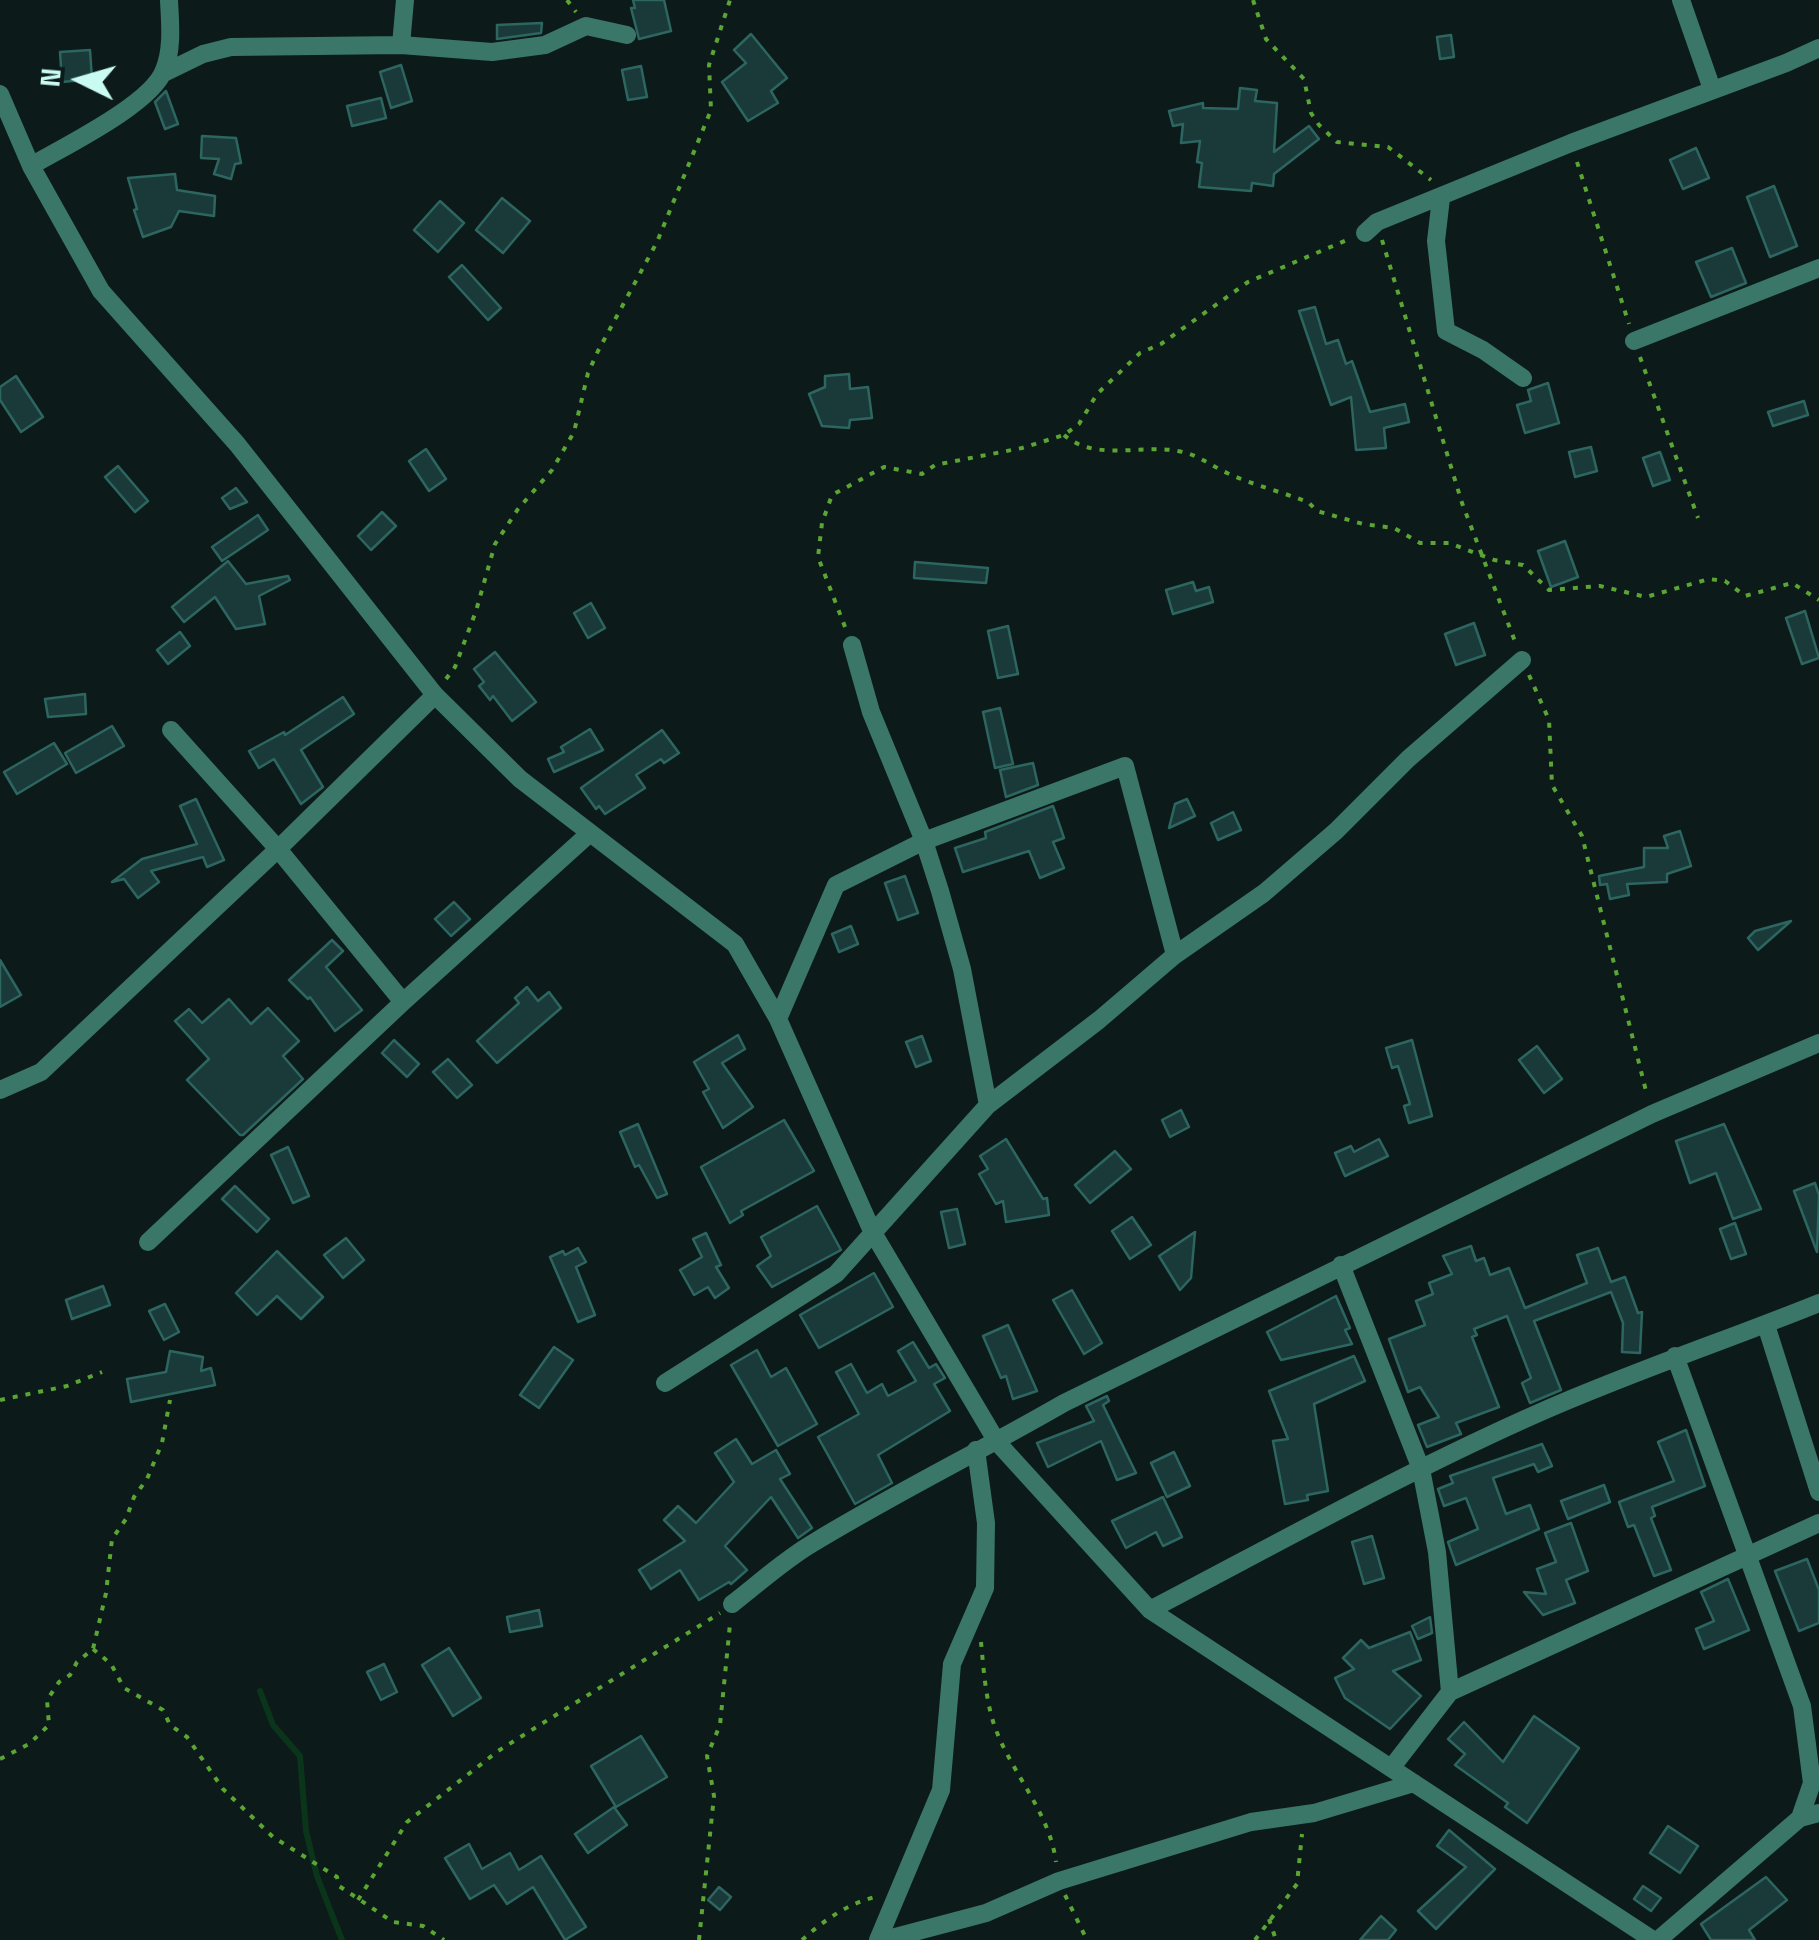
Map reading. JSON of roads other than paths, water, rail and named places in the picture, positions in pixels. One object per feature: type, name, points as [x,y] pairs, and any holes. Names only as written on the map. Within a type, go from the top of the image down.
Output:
[{"type":"street","points":[[164,73],[171,29],[169,0]]},
{"type":"street","points":[[401,45],[404,0]]},
{"type":"street","points":[[1681,0],[1712,89]]},
{"type":"street","points":[[32,166],[131,107],[164,73],[203,54],[230,47],[401,45],[492,52],[544,45],[586,26],[627,36]]},
{"type":"street","points":[[1365,233],[1377,222],[1437,190],[1819,48]]},
{"type":"street","points":[[0,94],[32,166],[101,290],[237,444],[434,695],[520,779],[735,944],[778,1020],[872,1231],[997,1442],[1150,1610],[1644,1937],[1800,1818],[1819,1813]]},
{"type":"street","points":[[1437,190],[1436,242],[1446,331],[1484,350],[1523,378]]},
{"type":"street","points":[[1634,341],[1819,268]]},
{"type":"street","points":[[852,645],[872,712],[924,841],[962,969],[988,1105]]},
{"type":"street","points":[[665,1383],[836,1274],[988,1105],[1336,832],[1408,759],[1522,660]]},
{"type":"street","points":[[0,1090],[41,1072],[278,850],[434,695]]},
{"type":"street","points":[[171,730],[278,850],[403,1002]]},
{"type":"street","points":[[778,1020],[836,885],[924,841],[1124,766],[1176,955]]},
{"type":"street","points":[[148,1242],[590,833]]},
{"type":"street","points":[[732,1604],[809,1545],[1064,1403],[1652,1114],[1819,1042]]},
{"type":"street","points":[[1341,1265],[1421,1469],[1437,1552],[1450,1692]]},
{"type":"street","points":[[1150,1610],[1421,1469],[1542,1412],[1674,1356],[1819,1303]]},
{"type":"street","points":[[1766,1324],[1819,1492]]},
{"type":"street","points":[[1674,1356],[1802,1706],[1812,1784],[1800,1818]]},
{"type":"street","points":[[881,1940],[941,1790],[952,1664],[985,1588],[986,1523],[976,1450]]},
{"type":"street","points":[[1392,1767],[1450,1692],[1819,1523]]},
{"type":"street","points":[[881,1940],[986,1913],[1059,1881],[1251,1822],[1314,1813],[1414,1783]]},
{"type":"waterway","points":[[260,1691],[273,1725],[300,1756],[306,1831],[317,1876],[342,1940]]}]
